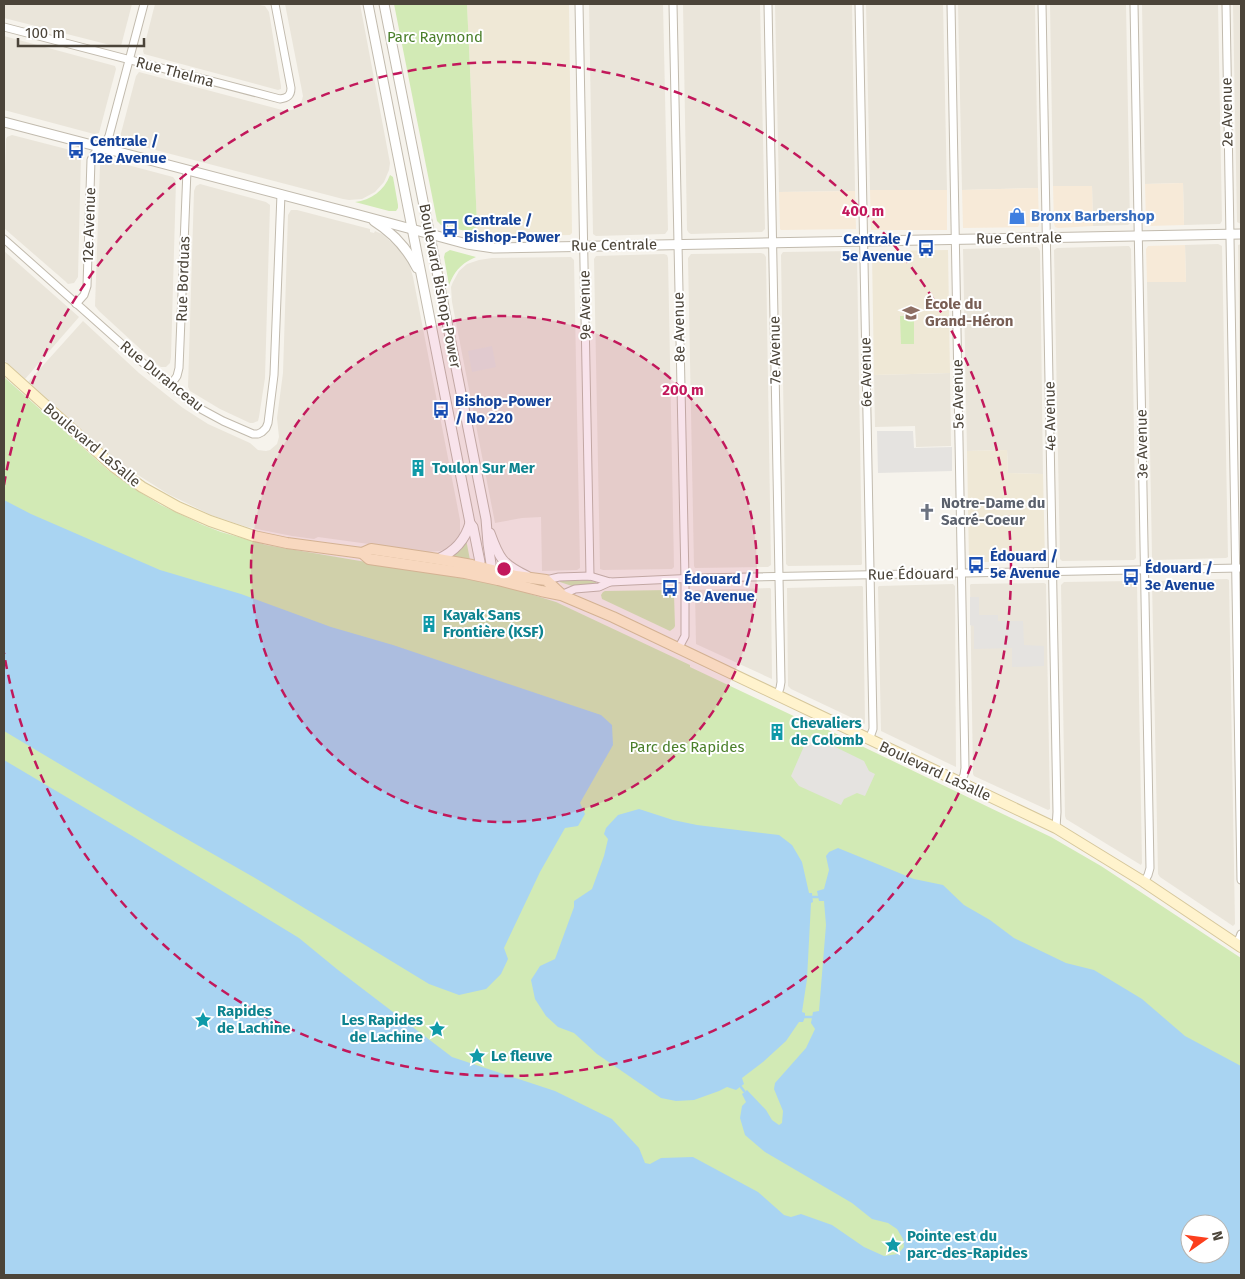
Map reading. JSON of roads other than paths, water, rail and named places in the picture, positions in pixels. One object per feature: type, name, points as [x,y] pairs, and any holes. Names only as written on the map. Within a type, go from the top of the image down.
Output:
[{"type":"main road","name":"Boulevard LaSalle","points":[[4,368],[114,467],[142,487],[178,507],[210,521],[254,536],[362,554],[369,559],[406,565],[546,580],[561,595]]},
{"type":"main road","name":"Boulevard LaSalle","points":[[362,554],[371,549],[438,559],[540,591],[561,595],[1056,828],[1240,942]]},
{"type":"street","name":"12e Avenue","points":[[76,304],[86,289],[91,160],[94,152],[109,136],[144,4]]},
{"type":"street","name":"Rue Thelma","points":[[4,27],[280,99],[288,97],[291,88],[275,4]]},
{"type":"street","name":"Boulevard Bishop-Power","points":[[368,4],[470,523],[473,527],[484,574]]},
{"type":"street","name":"Boulevard Bishop-Power","points":[[384,4],[486,522],[492,564],[484,574]]},
{"type":"street","name":"9e Avenue","points":[[579,4],[590,576]]},
{"type":"street","name":"8e Avenue","points":[[673,4],[685,578],[685,636],[678,649]]},
{"type":"street","name":"7e Avenue","points":[[768,4],[781,684],[777,696]]},
{"type":"street","name":"6e Avenue","points":[[859,4],[873,728],[869,740]]},
{"type":"street","name":"5e Avenue","points":[[951,4],[965,768],[960,783]]},
{"type":"street","name":"4e Avenue","points":[[1042,4],[1056,828]]},
{"type":"street","name":"3e Avenue","points":[[1134,4],[1150,868],[1144,882]]},
{"type":"street","name":"2e Avenue","points":[[1226,4],[1239,568],[1241,880]]},
{"type":"street","name":"Rue Centrale","points":[[4,122],[413,230],[468,244],[494,248],[1241,234]]},
{"type":"street","name":"Rue Borduas","points":[[170,386],[180,368],[186,170]]},
{"type":"street","name":"Rue Duranceau","points":[[4,239],[170,386],[199,408],[223,422],[253,434],[258,434],[266,428],[268,423],[274,374],[281,194]]},
{"type":"street","points":[[368,217],[402,244],[422,278]]},
{"type":"street","points":[[486,522],[496,550],[504,563],[529,577]]},
{"type":"street","points":[[438,559],[448,554],[461,543],[470,523]]},
{"type":"street","name":"Rue Édouard","points":[[546,580],[559,577],[590,576],[610,582],[685,578],[1239,568]]},
{"type":"street","name":"Rue Édouard","points":[[561,595],[575,589],[599,587],[610,582]]},
{"type":"water","points":[[4,500],[31,514],[160,570],[241,594],[331,627],[393,645],[601,715],[612,725],[613,745],[580,803],[585,814],[578,826],[565,828],[540,872],[504,948],[508,959],[501,974],[486,989],[459,995],[429,984],[255,878],[4,731]]},
{"type":"water","name":"Rapides de Lachine","points":[[4,760],[299,938],[452,1057],[555,1091],[612,1119],[639,1148],[645,1163],[650,1164],[661,1158],[693,1157],[758,1192],[784,1215],[791,1217],[801,1214],[832,1225],[864,1247],[884,1256],[898,1254],[904,1247],[903,1239],[897,1229],[888,1223],[872,1219],[852,1203],[765,1152],[745,1135],[740,1118],[742,1106],[746,1102],[742,1094],[747,1090],[766,1110],[772,1120],[779,1125],[782,1123],[783,1111],[774,1089],[775,1083],[806,1048],[815,1029],[811,1023],[813,1012],[819,1011],[826,925],[824,901],[819,901],[817,891],[824,889],[829,870],[826,856],[829,852],[838,848],[914,879],[943,885],[964,905],[990,920],[1014,938],[1066,963],[1094,970],[1142,999],[1185,1036],[1241,1066],[1241,1275],[4,1275]]},
{"type":"water","points":[[639,809],[673,820],[697,825],[779,835],[792,845],[802,862],[813,902],[811,903],[807,979],[802,1012],[805,1013],[805,1017],[803,1022],[799,1022],[786,1041],[742,1078],[744,1084],[736,1090],[727,1087],[694,1100],[676,1101],[661,1098],[597,1054],[574,1033],[558,1027],[546,1016],[535,999],[531,980],[540,966],[555,959],[574,907],[574,901],[592,889],[608,839],[604,834],[606,828],[618,815]]},
{"type":"waterway","points":[[813,897],[818,897]]},
{"type":"waterway","points":[[805,1017],[812,1017]]},
{"type":"waterway","points":[[741,1087],[744,1091]]},
{"type":"place","name":"Centrale / 12e Avenue","points":[[76,150]]},
{"type":"place","name":"Bronx Barbershop","points":[[1017,216]]},
{"type":"place","name":"Centrale / Bishop-Power","points":[[450,229]]},
{"type":"place","name":"Centrale / 5e Avenue","points":[[926,248]]},
{"type":"place","name":"École du Grand-Héron","points":[[911,313]]},
{"type":"place","name":"Bishop-Power / No 220","points":[[441,410]]},
{"type":"place","name":"Toulon Sur Mer","points":[[418,468]]},
{"type":"place","name":"Notre-Dame du Sacré-Coeur","points":[[927,512]]},
{"type":"place","name":"Édouard / 5e Avenue","points":[[976,565]]},
{"type":"place","name":"Édouard / 3e Avenue","points":[[1131,577]]},
{"type":"place","name":"Édouard / 8e Avenue","points":[[670,588]]},
{"type":"place","name":"Kayak Sans Frontière (KSF)","points":[[429,624]]},
{"type":"place","name":"Chevaliers de Colomb","points":[[777,732]]},
{"type":"place","name":"Rapides de Lachine","points":[[203,1020]]},
{"type":"place","name":"Les Rapides de Lachine","points":[[437,1029]]},
{"type":"place","name":"Le fleuve","points":[[477,1056]]},
{"type":"place","name":"Pointe est du parc-des-Rapides","points":[[893,1245]]},
{"type":"park label","name":"Parc Raymond","points":[[435,37]]},
{"type":"park label","name":"Parc des Rapides","points":[[687,747]]}]
